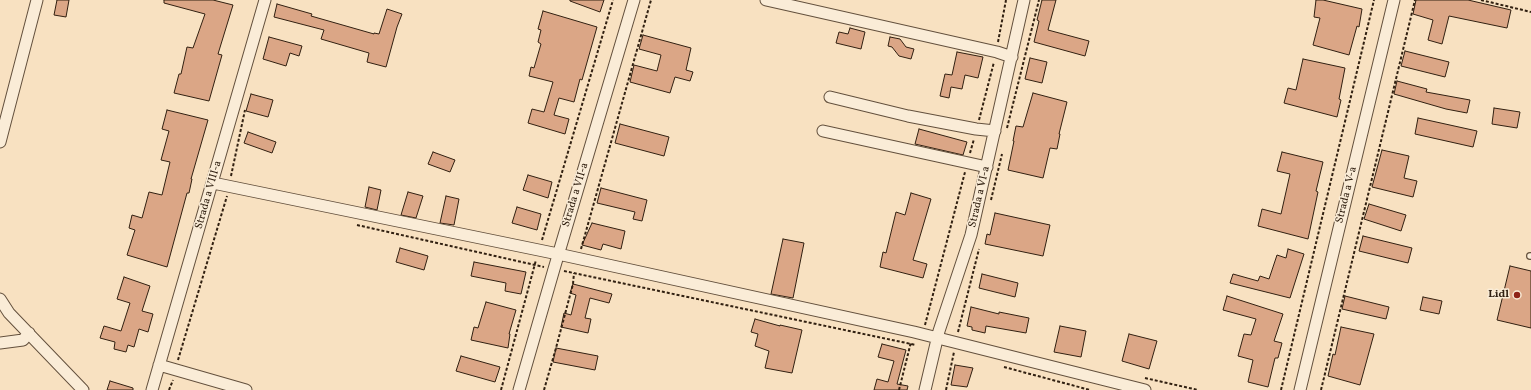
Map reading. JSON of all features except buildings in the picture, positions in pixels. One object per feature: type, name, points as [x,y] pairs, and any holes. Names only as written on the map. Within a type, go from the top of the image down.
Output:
[{"type":"street","points":[[0,142],[37,0]]},
{"type":"street","name":"Strada a VIII-a","points":[[152,390],[265,0]]},
{"type":"street","name":"Strada a VII-a","points":[[520,390],[558,254],[634,0]]},
{"type":"street","points":[[766,0],[997,52],[1012,57]]},
{"type":"street","name":"Strada a VI-a","points":[[925,390],[934,349],[971,235],[1024,0]]},
{"type":"street","name":"Strada a V-a","points":[[1300,390],[1394,0]]},
{"type":"street","points":[[830,97],[908,116],[995,132]]},
{"type":"street","points":[[823,131],[987,167]]},
{"type":"street","points":[[211,187],[578,258],[914,332],[1145,390]]},
{"type":"street","points":[[0,299],[9,313],[83,390]]},
{"type":"street","points":[[0,343],[23,340],[29,333]]},
{"type":"street","points":[[159,365],[246,390]]},
{"type":"path","points":[[501,390],[534,264],[613,0]]},
{"type":"path","points":[[578,258],[651,0]]},
{"type":"path","points":[[899,390],[914,332],[924,327],[997,52],[1006,0]]},
{"type":"path","points":[[1281,390],[1374,0]]},
{"type":"path","points":[[1321,390],[1415,0]]},
{"type":"path","points":[[1481,0],[1531,12]]},
{"type":"path","points":[[211,187],[227,196]]},
{"type":"path","points":[[350,223],[554,269],[961,355]]},
{"type":"path","points":[[544,390],[574,273]]},
{"type":"path","points":[[999,366],[1090,390]]},
{"type":"place","name":"Lidl","points":[[1517,295]]}]
